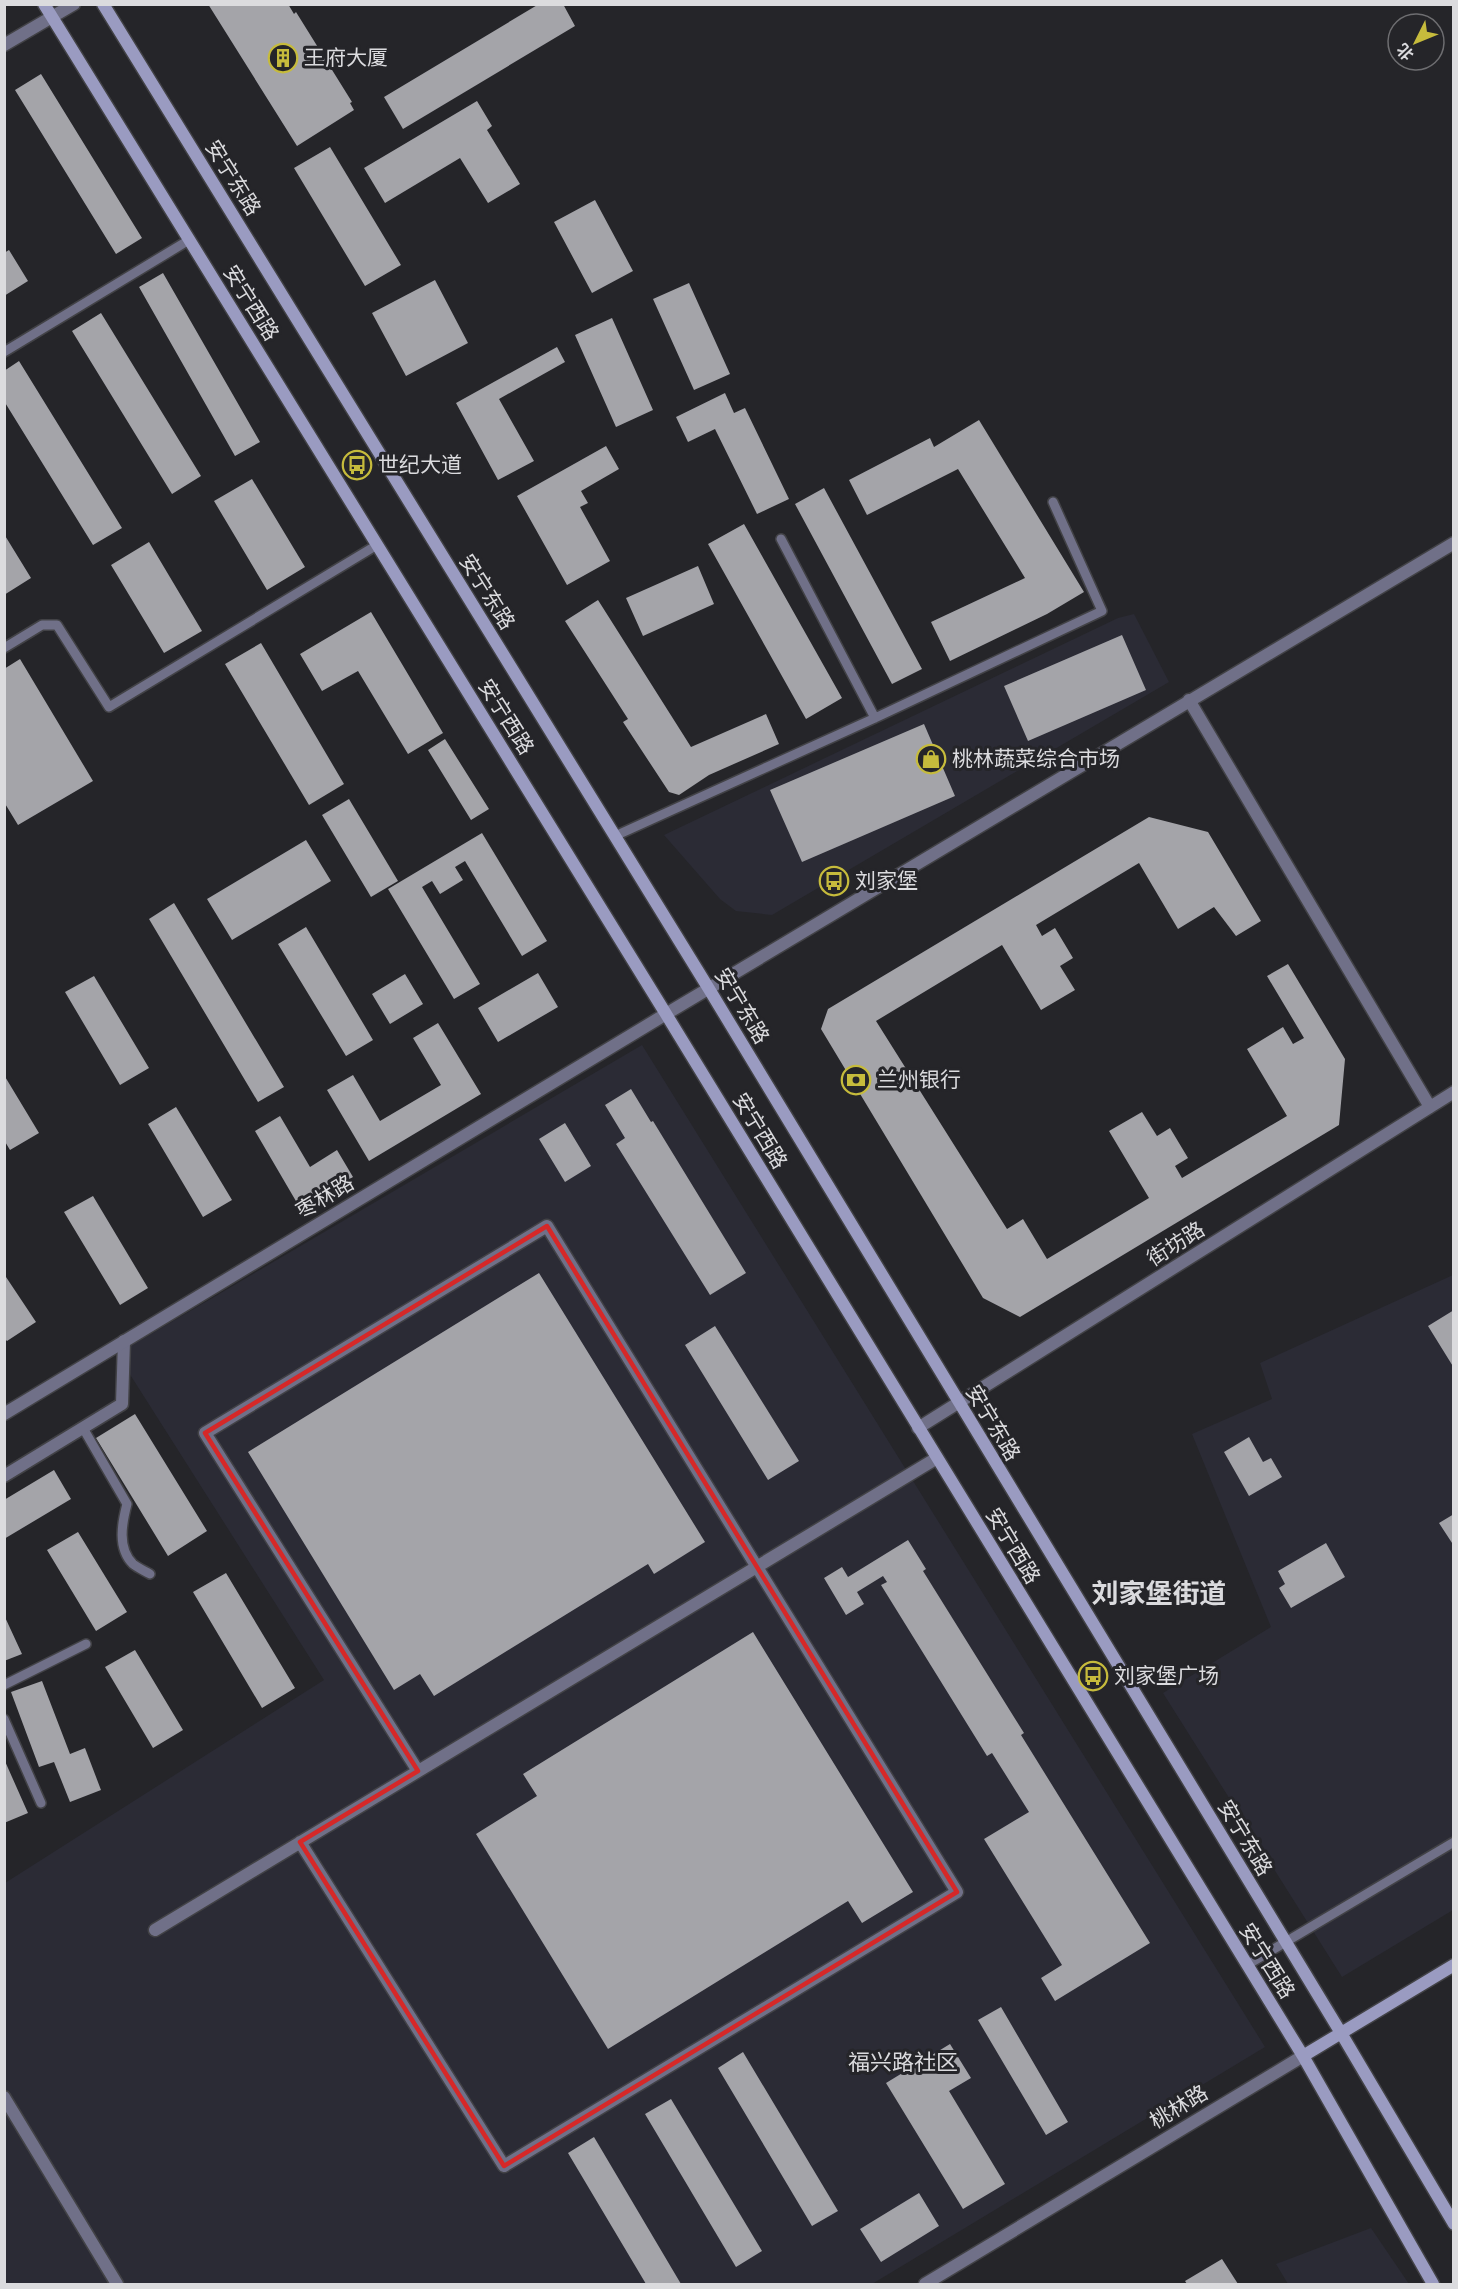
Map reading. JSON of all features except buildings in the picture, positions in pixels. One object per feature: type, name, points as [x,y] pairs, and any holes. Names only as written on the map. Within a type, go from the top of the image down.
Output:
[{"type":"main road","name":"安宁西路","points":[[44,4],[666,1014],[1303,2056],[1433,2284]]},
{"type":"main road","name":"安宁东路","points":[[103,4],[709,989],[1341,2033]]},
{"type":"main road","name":"桃林路","points":[[1303,2056],[1454,1965]]},
{"type":"main road","points":[[1341,2033],[1454,2224]]},
{"type":"street","points":[[4,45],[74,4]]},
{"type":"street","name":"枣林路","points":[[4,1414],[666,1014],[1454,543]]},
{"type":"street","points":[[1189,700],[1430,1107]]},
{"type":"street","name":"街坊路","points":[[918,1428],[1454,1092]]},
{"type":"street","points":[[300,1842],[504,2166],[957,1892],[547,1226],[205,1433],[418,1772]]},
{"type":"street","points":[[4,1476],[122,1404],[124,1341]]},
{"type":"street","points":[[155,1930],[937,1458]]},
{"type":"street","name":"桃林路","points":[[925,2284],[1303,2056]]},
{"type":"street","points":[[4,2097],[117,2284]]},
{"type":"lane","points":[[4,352],[189,240]]},
{"type":"lane","points":[[615,836],[875,718],[1102,611],[1053,502]]},
{"type":"lane","points":[[781,539],[875,718]]},
{"type":"lane","points":[[4,648],[42,625],[57,625],[108,707],[377,545]]},
{"type":"lane","points":[[83,1428],[127,1504],[122,1524],[124,1551],[133,1564],[150,1574]]},
{"type":"lane","points":[[4,1685],[86,1644]]},
{"type":"lane","points":[[4,1719],[41,1803]]},
{"type":"lane","points":[[1247,1965],[1454,1842]]},
{"type":"path","points":[[990,1546],[1031,1523]]},
{"type":"path","points":[[1008,1536],[1020,1556]]},
{"type":"highlighted area","points":[[547,1226],[957,1892],[504,2166],[300,1842],[418,1771],[205,1433]]},
{"type":"shaded area","name":"桃林蔬菜综合市场","points":[[1134,614],[1169,682],[772,915],[736,911],[720,899],[664,835],[1118,618]]},
{"type":"shaded area","points":[[642,1045],[1265,2047],[872,2284],[5,2284],[5,1883],[324,1680],[117,1354]]},
{"type":"shaded area","points":[[1453,1275],[1453,1910],[1342,1977],[1163,1693],[1271,1627],[1192,1434],[1272,1399],[1260,1363]]},
{"type":"shaded area","points":[[1371,2228],[1409,2284],[1288,2284],[1276,2264]]},
{"type":"place","name":"王府大厦","points":[[283,58]]},
{"type":"place","name":"世纪大道","points":[[357,465]]},
{"type":"place","name":"桃林蔬菜综合市场","points":[[931,759]]},
{"type":"place","name":"刘家堡","points":[[834,881]]},
{"type":"place","name":"兰州银行","points":[[856,1080]]},
{"type":"place","name":"刘家堡广场","points":[[1093,1676]]},
{"type":"district","name":"刘家堡街道","points":[[1159,1594]]},
{"type":"district","name":"福兴路社区","points":[[903,2062]]}]
